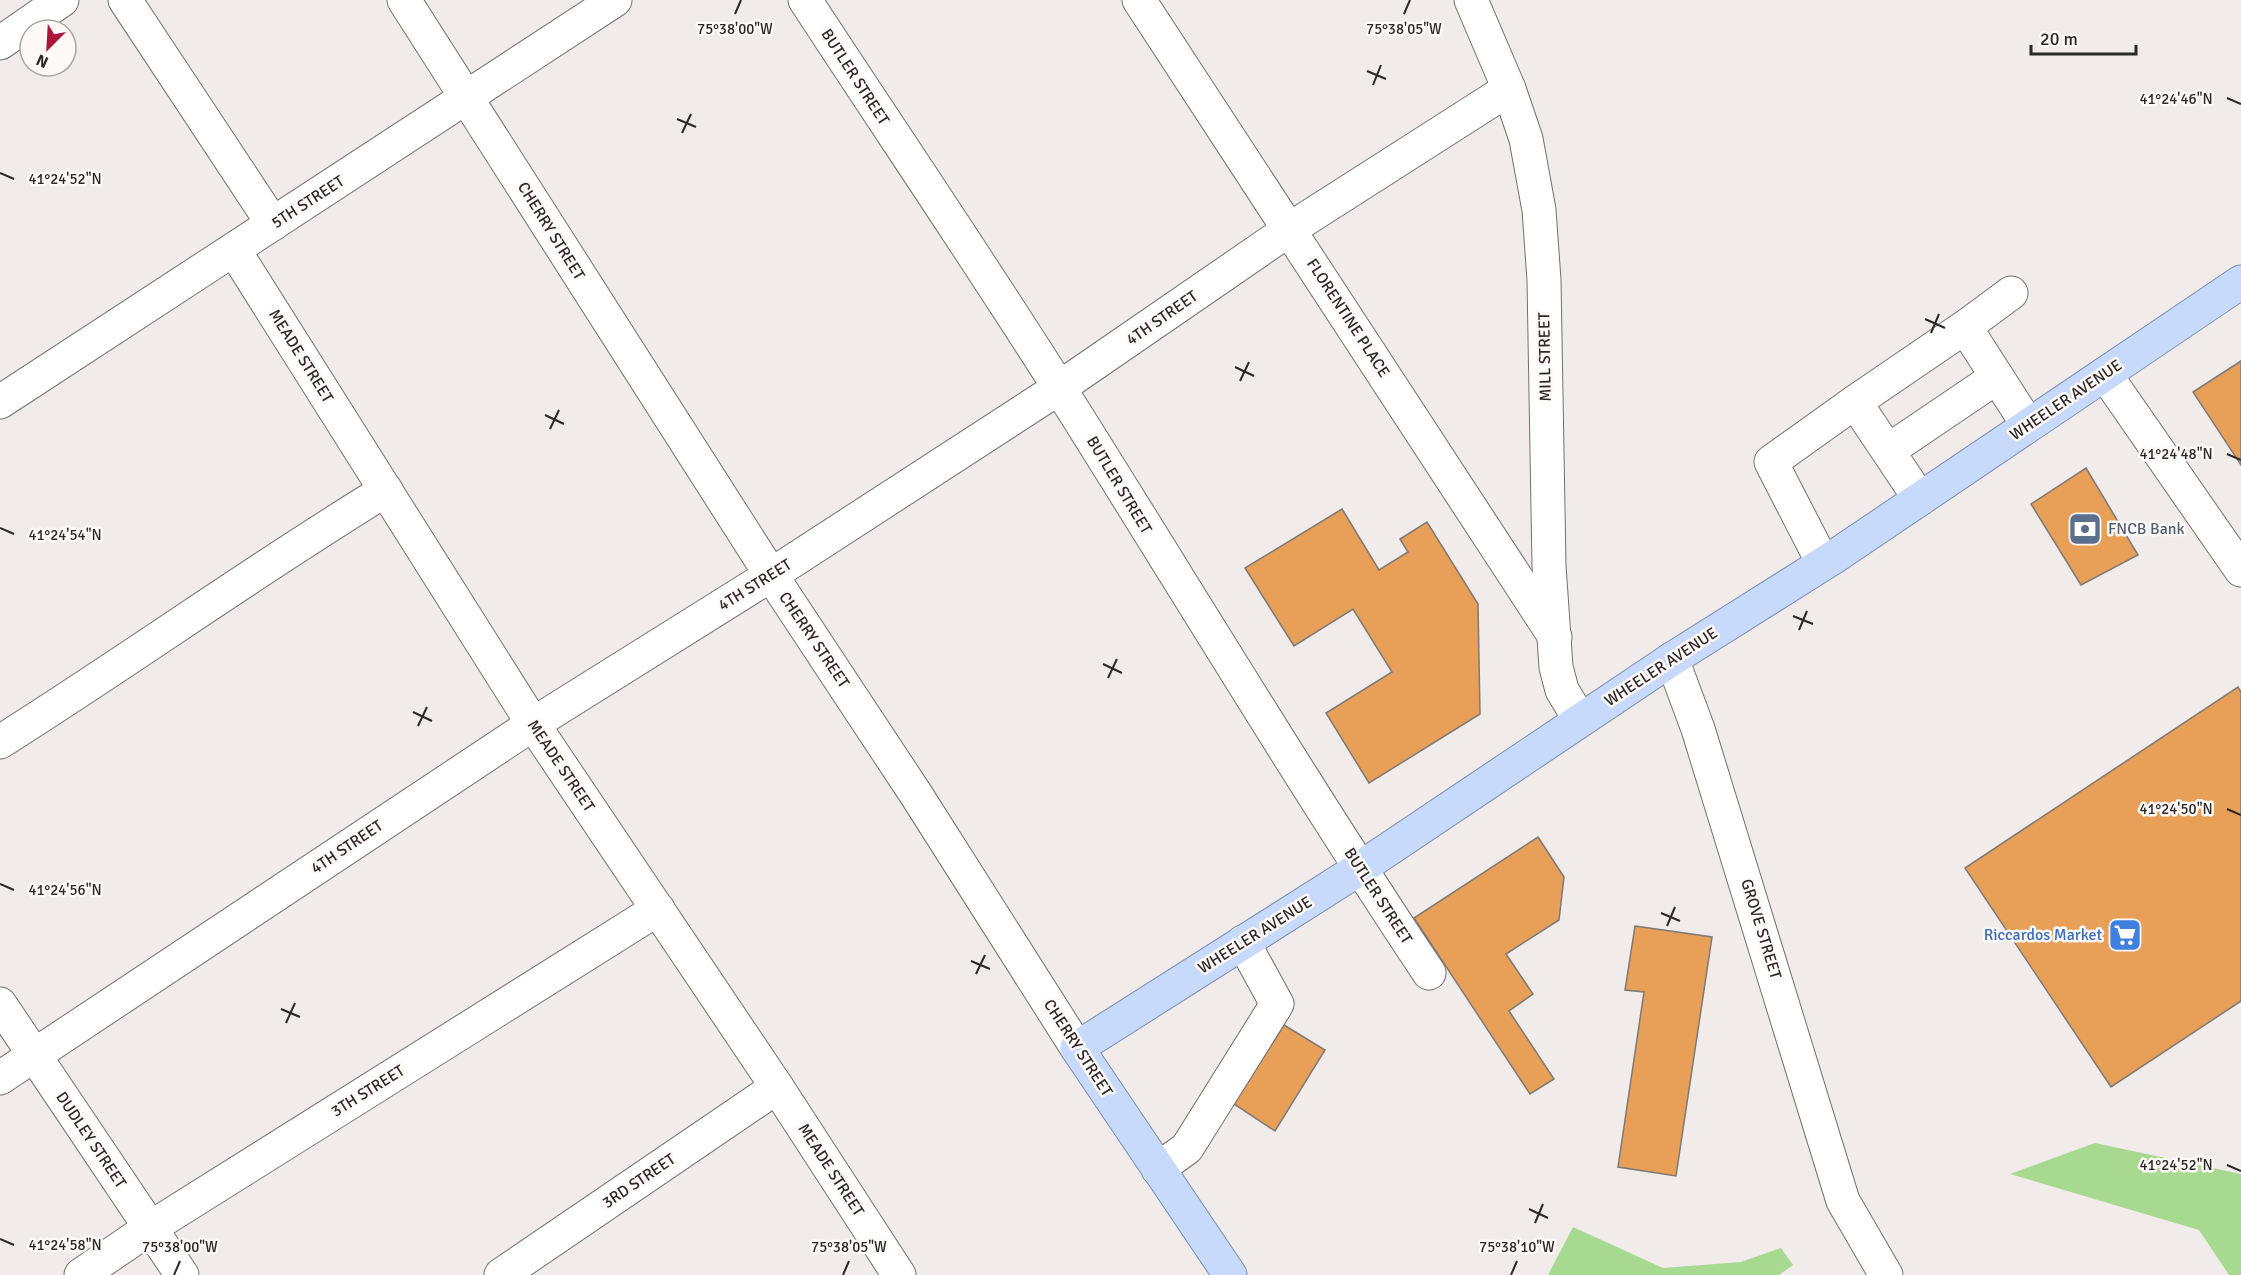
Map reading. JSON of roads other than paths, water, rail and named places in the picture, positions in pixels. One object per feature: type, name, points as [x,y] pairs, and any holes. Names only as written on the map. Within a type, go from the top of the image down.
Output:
[{"type":"main road","name":"WHEELER AVENUE","points":[[1077,1048],[1359,868],[1672,659],[1823,563],[2241,282]]},
{"type":"main road","name":"CHERRY STREET","points":[[1077,1048],[1230,1275]]},
{"type":"street","points":[[0,43],[62,0]]},
{"type":"street","points":[[125,0],[273,224]]},
{"type":"street","name":"CHERRY STREET","points":[[404,0],[771,575],[917,796],[1077,1048]]},
{"type":"street","name":"5TH STREET","points":[[0,402],[615,0]]},
{"type":"street","name":"BUTLER STREET","points":[[805,0],[1059,388],[1359,868],[1429,973]]},
{"type":"street","name":"FLORENTINE PLACE","points":[[1139,0],[1555,637]]},
{"type":"street","name":"MILL STREET","points":[[1471,0],[1509,89],[1526,139],[1539,210],[1544,280],[1549,566],[1556,667],[1562,690],[1580,720]]},
{"type":"street","name":"4TH STREET","points":[[0,1078],[533,724],[771,575],[1059,388],[1290,229],[1509,89]]},
{"type":"street","name":"MEADE STREET","points":[[234,250],[533,724],[777,1087],[894,1273]]},
{"type":"street","points":[[1823,563],[1771,462],[2011,293]]},
{"type":"street","points":[[1965,327],[2028,425]]},
{"type":"street","points":[[2105,374],[2241,570]]},
{"type":"street","points":[[1888,450],[1997,377]]},
{"type":"street","points":[[1855,402],[1920,499]]},
{"type":"street","points":[[0,742],[295,546],[386,490]]},
{"type":"street","name":"GROVE STREET","points":[[1672,659],[1706,751],[1843,1202],[1886,1275]]},
{"type":"street","name":"3TH STREET","points":[[81,1275],[150,1228],[658,909]]},
{"type":"street","points":[[1158,1169],[1187,1148],[1277,1004],[1243,942]]},
{"type":"street","name":"DUDLEY STREET","points":[[0,1004],[182,1275]]},
{"type":"street","name":"3RD STREET","points":[[501,1275],[777,1087]]},
{"type":"place","name":"FNCB Bank","points":[[2085,529]]},
{"type":"place","name":"Riccardos Market","points":[[2125,935]]}]
